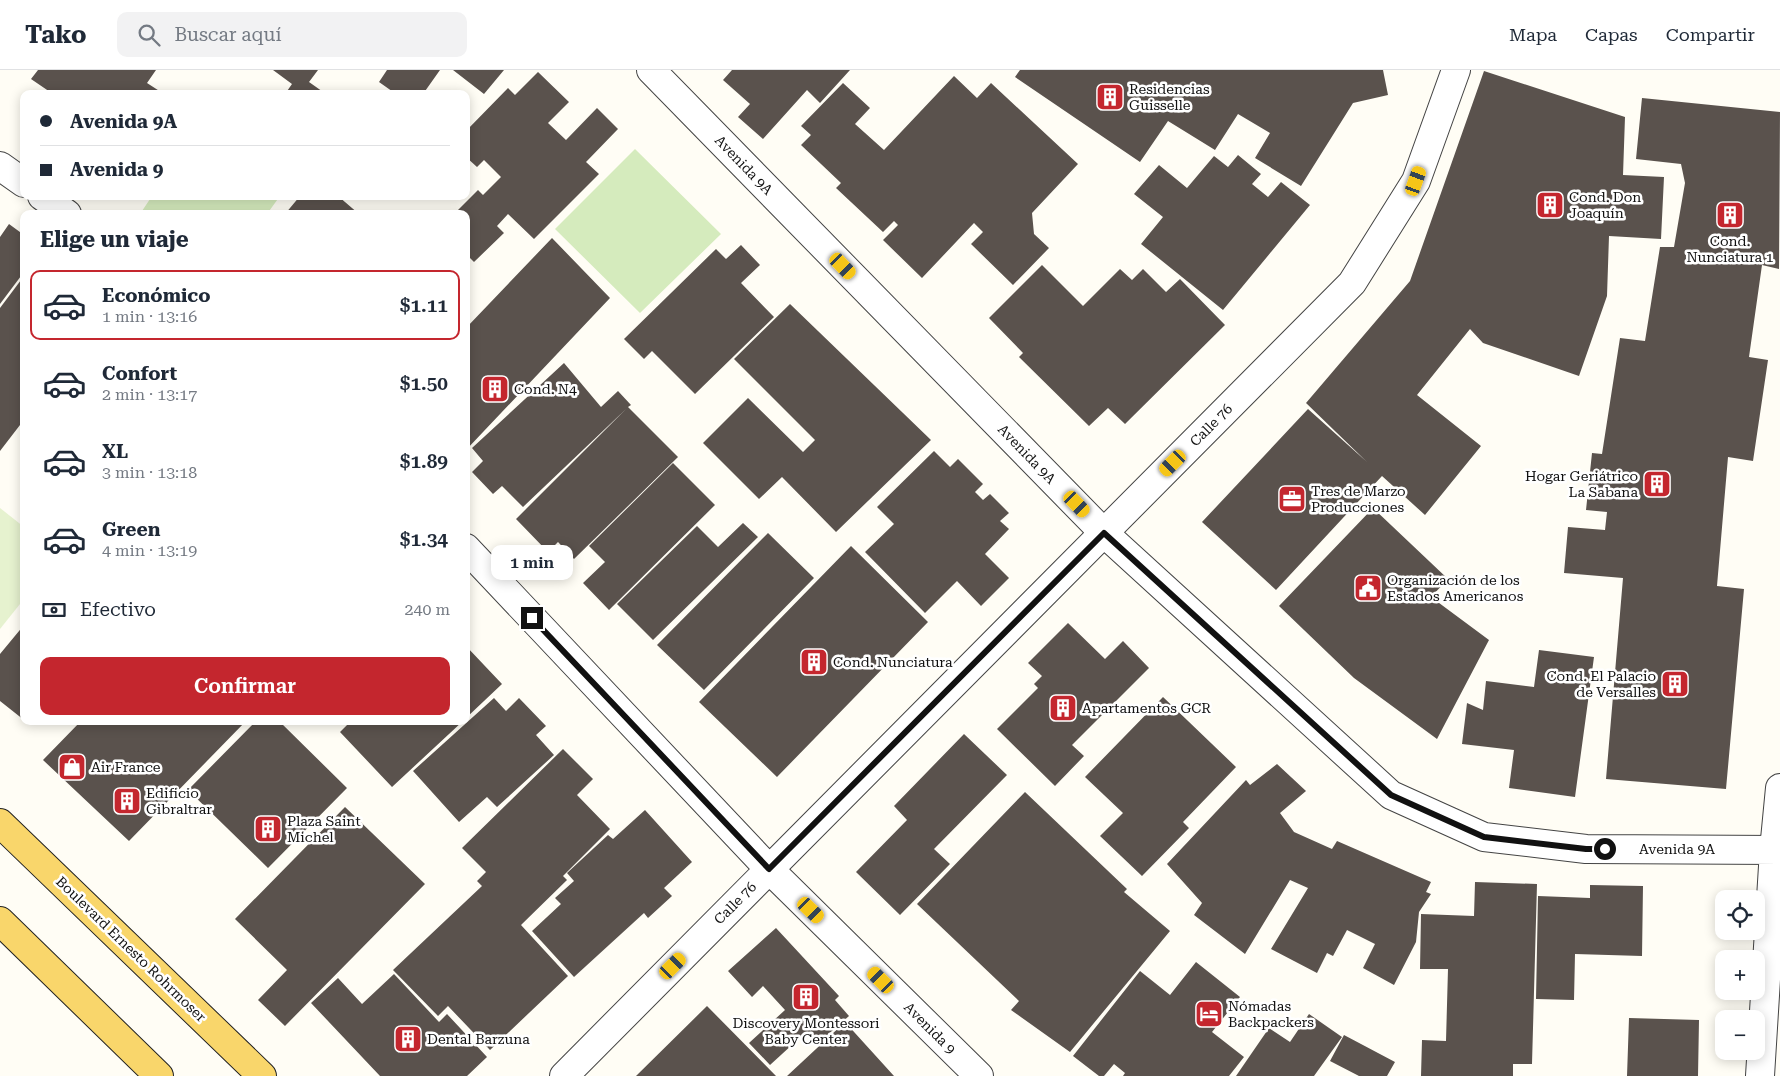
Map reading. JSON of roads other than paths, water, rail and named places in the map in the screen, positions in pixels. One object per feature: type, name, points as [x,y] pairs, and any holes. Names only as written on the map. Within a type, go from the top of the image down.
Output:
[{"type":"main road","name":"Boulevard Ernesto Rohrmoser","points":[[0,823],[262,1076]]},
{"type":"main road","points":[[0,921],[159,1076]]},
{"type":"street","name":"Avenida 9A","points":[[651,70],[1104,533],[1391,795],[1484,837],[1586,849],[1777,850]]},
{"type":"street","name":"Calle 76","points":[[564,1076],[1352,283],[1416,181],[1456,70]]},
{"type":"street","points":[[0,166],[20,180]]},
{"type":"street","points":[[48,200],[61,210]]},
{"type":"street","name":"Avenida 9","points":[[470,552],[769,869],[979,1076]]},
{"type":"street","points":[[1760,1076],[1780,788]]},
{"type":"place","name":"Residencias Guisselle","points":[[1110,97]]},
{"type":"place","name":"Cond. Don Joaquín","points":[[1550,205]]},
{"type":"place","name":"Cond. Nunciatura 1","points":[[1730,215]]},
{"type":"place","name":"Cond. N4","points":[[495,389]]},
{"type":"place","name":"Hogar Geriátrico La Sabana","points":[[1657,484]]},
{"type":"place","name":"Tres de Marzo Producciones","points":[[1292,499]]},
{"type":"place","name":"Organización de los Estados Americanos","points":[[1368,588]]},
{"type":"place","name":"Cond. Nunciatura","points":[[814,662]]},
{"type":"place","name":"Cond. El Palacio de Versalles","points":[[1675,684]]},
{"type":"place","name":"Apartamentos GCR","points":[[1063,708]]},
{"type":"place","name":"Air France","points":[[72,767]]},
{"type":"place","name":"Edificio Gibraltrar","points":[[127,801]]},
{"type":"place","name":"Plaza Saint Michel","points":[[268,829]]},
{"type":"place","name":"Discovery Montessori Baby Center","points":[[806,997]]},
{"type":"place","name":"Nómadas Backpackers","points":[[1209,1014]]},
{"type":"place","name":"Dental Barzuna","points":[[408,1039]]}]
